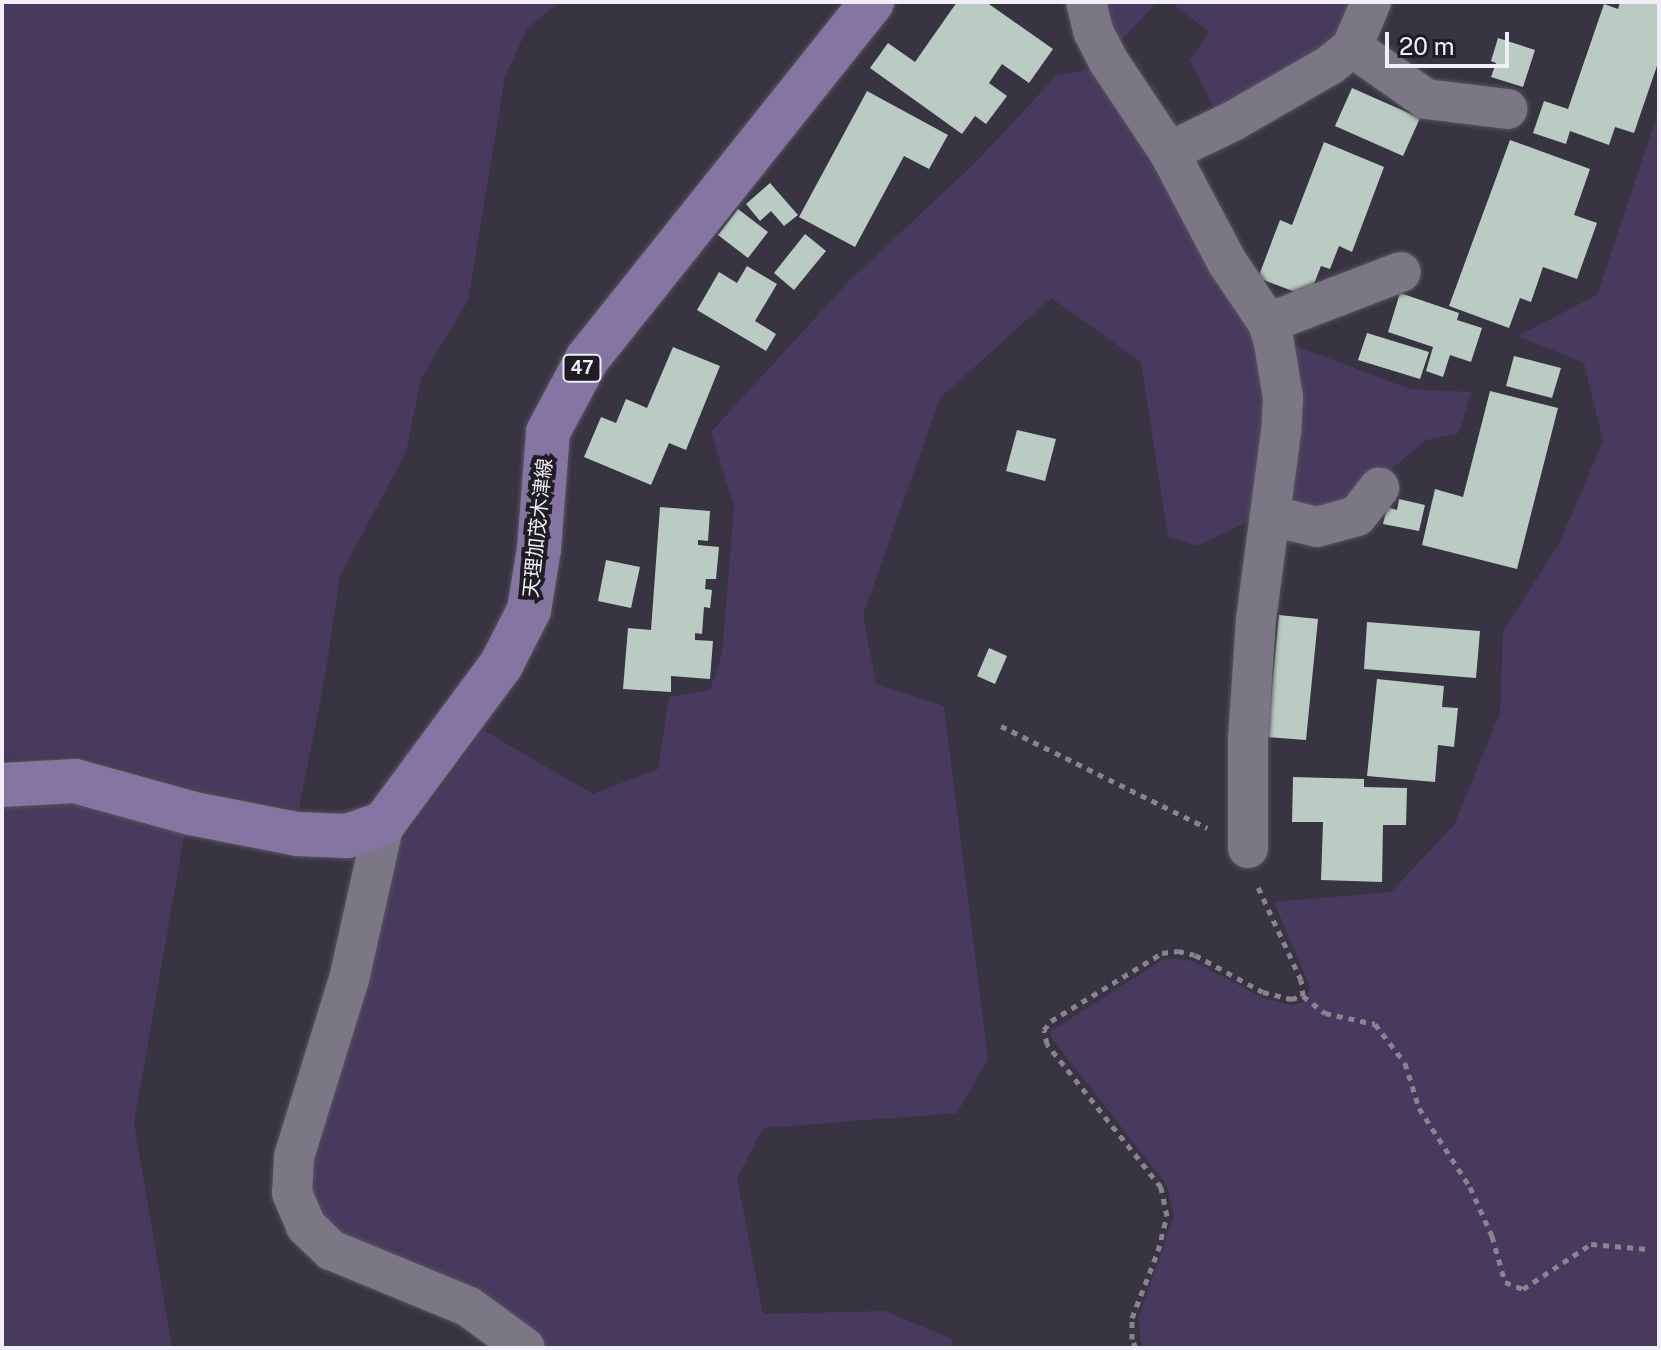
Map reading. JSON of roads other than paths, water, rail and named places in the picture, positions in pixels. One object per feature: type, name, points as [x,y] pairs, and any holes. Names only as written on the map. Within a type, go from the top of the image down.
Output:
[{"type":"main road","name":"天理加茂木津線","points":[[384,823],[501,665],[529,610],[539,549],[548,432],[587,359],[872,2]]},
{"type":"main road","points":[[2,785],[75,781],[190,813],[297,834],[347,836],[384,823]]},
{"type":"street","points":[[1086,2],[1093,31],[1109,62],[1169,152],[1227,262],[1268,323],[1283,398],[1272,516],[1256,619],[1248,739],[1248,848]]},
{"type":"street","points":[[1169,152],[1330,65],[1352,47],[1371,2]]},
{"type":"street","points":[[1352,47],[1426,99],[1507,109]]},
{"type":"street","points":[[1268,323],[1401,272]]},
{"type":"street","points":[[1272,516],[1317,527],[1357,516],[1379,488]]},
{"type":"street","points":[[384,823],[349,979],[294,1157],[292,1193],[306,1226],[331,1250],[469,1307],[525,1348]]}]
